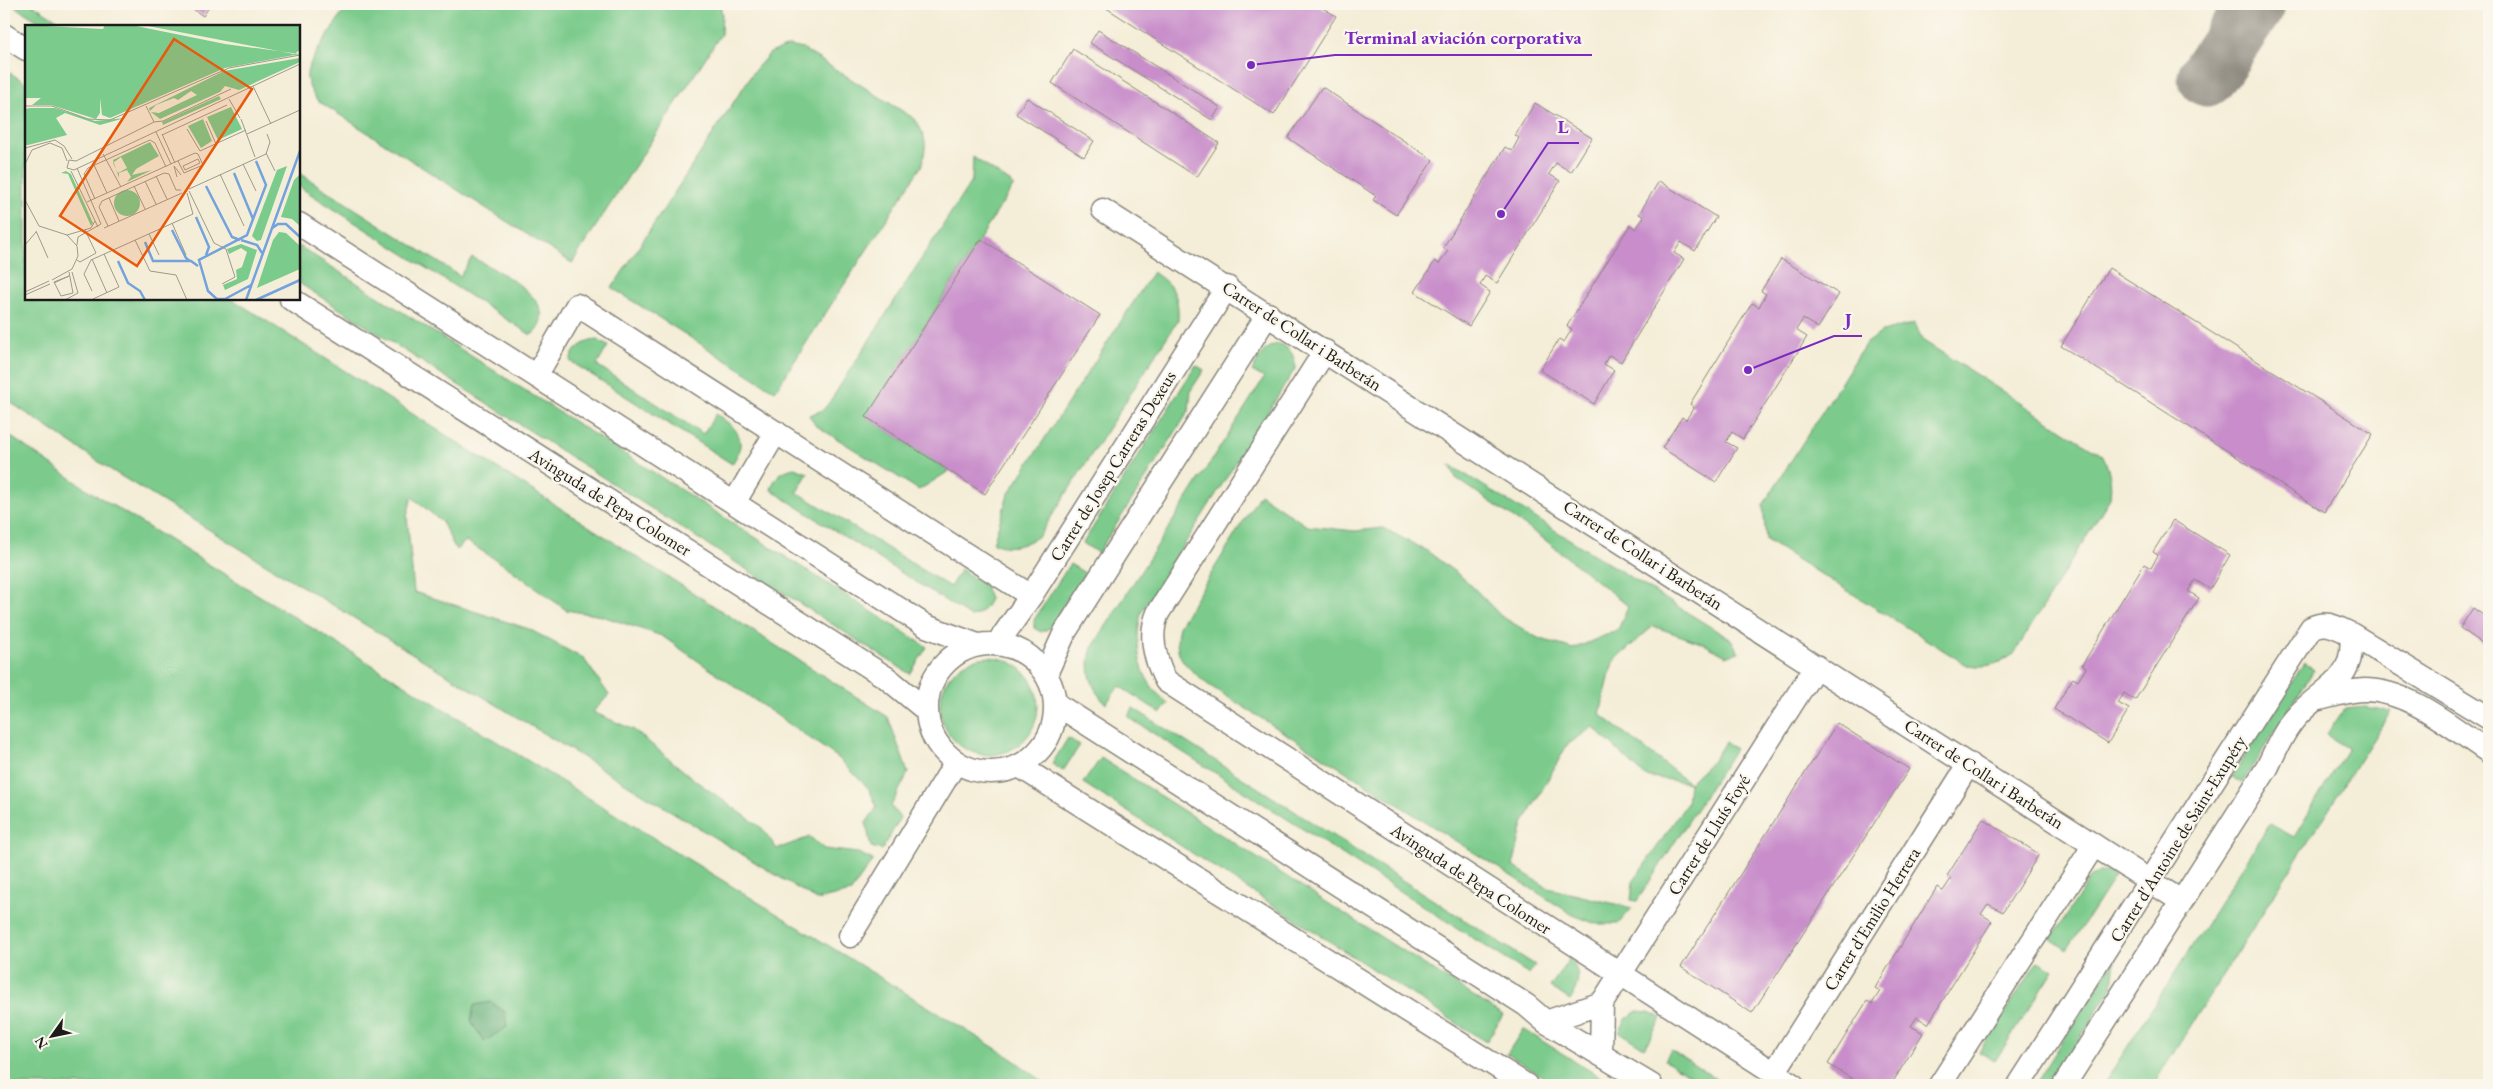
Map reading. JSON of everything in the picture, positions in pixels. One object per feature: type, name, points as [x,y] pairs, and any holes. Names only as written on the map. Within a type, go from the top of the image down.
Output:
[{"type":"street","points":[[4,35],[25,48]]},
{"type":"street","name":"Carrer de Collar i Barberán","points":[[1104,210],[2181,901]]},
{"type":"street","points":[[300,225],[926,626],[986,644],[1026,653],[1046,674],[1056,704],[1050,735],[1037,753],[1019,766],[1004,771],[978,771],[956,762],[935,741],[926,710],[929,689],[938,670],[958,651],[986,644]]},
{"type":"street","name":"Carrer de Josep Carreras Dexeus","points":[[986,644],[1031,596],[1226,287]]},
{"type":"street","name":"Avinguda de Pepa Colomer","points":[[294,300],[887,678],[926,710]]},
{"type":"street","points":[[536,376],[577,305],[1031,596]]},
{"type":"street","points":[[1046,674],[1065,632],[1268,314]]},
{"type":"street","name":"Avinguda de Pepa Colomer","points":[[1325,351],[1158,613],[1153,625],[1153,632],[1157,664],[1166,681],[1793,1085]]},
{"type":"street","points":[[734,503],[776,432]]},
{"type":"street","name":"Carrer d'Antoine de Saint-Exupéry","points":[[2019,1085],[2151,882],[2311,628],[2320,623],[2330,624],[2351,634],[2487,717]]},
{"type":"street","name":"Carrer d'Antoine de Saint-Exupéry","points":[[2064,1085],[2267,768],[2281,739],[2297,716],[2313,700],[2345,674],[2353,652],[2351,634]]},
{"type":"street","name":"Carrer de Lluís Foyé","points":[[1602,1003],[1816,666]]},
{"type":"street","points":[[2313,700],[2363,690],[2388,692],[2410,700],[2489,752]]},
{"type":"street","points":[[1056,704],[1526,1005],[1546,1022],[1651,1085]]},
{"type":"street","points":[[2470,739],[2487,717]]},
{"type":"street","points":[[850,936],[956,762]]},
{"type":"street","name":"Carrer d'Emilio Herrera","points":[[1774,1073],[1969,764]]},
{"type":"street","points":[[1019,766],[1526,1085]]},
{"type":"street","points":[[1940,1085],[2094,844]]},
{"type":"street","points":[[1546,1022],[1602,1003],[1601,1055]]},
{"type":"green space","points":[[11,4],[32,4],[65,25],[44,25]]},
{"type":"green space","points":[[349,4],[719,4],[722,13],[721,34],[572,263],[318,101],[308,85],[307,73],[309,66]]},
{"type":"green space","points":[[789,46],[803,49],[915,119],[924,137],[925,151],[922,165],[775,391],[612,288],[754,71],[770,53]]},
{"type":"green space","points":[[4,69],[25,82],[25,300],[234,300],[888,717],[908,773],[891,806],[900,818],[882,850],[871,847],[866,823],[877,807],[869,789],[837,757],[662,636],[602,616],[566,610],[506,566],[466,541],[456,550],[442,522],[412,497],[407,516],[414,592],[529,629],[584,659],[609,695],[593,712],[634,730],[696,781],[762,828],[777,849],[810,837],[824,849],[858,853],[873,860],[851,892],[817,900],[111,470],[4,398]]},
{"type":"green space","points":[[973,157],[1014,185],[867,417],[949,471],[919,490],[815,425],[809,415],[823,410],[831,400],[972,180]]},
{"type":"green space","points":[[300,174],[460,276],[472,257],[505,276],[518,284],[537,302],[541,312],[537,330],[531,335],[301,188]]},
{"type":"green space","points":[[300,247],[927,647],[910,674],[300,284]]},
{"type":"green space","points":[[1153,272],[1166,282],[1174,292],[1178,320],[1039,536],[1017,546],[993,543],[1008,495]]},
{"type":"green space","points":[[1915,323],[1922,340],[2102,455],[2110,476],[2110,498],[2014,654],[1992,665],[1967,665],[1766,540],[1763,505],[1866,343],[1882,332]]},
{"type":"green space","points":[[597,340],[608,346],[597,365],[703,434],[716,414],[730,424],[735,429],[740,441],[740,448],[732,464],[570,361],[576,349],[588,342]]},
{"type":"green space","points":[[1280,344],[1292,354],[1295,361],[1295,369],[1141,613],[1138,638],[1144,673],[1158,694],[1168,703],[1161,713],[1119,686],[1106,704],[1096,692],[1089,671],[1092,648],[1264,378],[1252,371],[1260,357],[1270,347]]},
{"type":"green space","points":[[1196,365],[1204,370],[1191,390],[1189,411],[1098,553],[1083,543]]},
{"type":"green space","points":[[4,432],[91,492],[1008,1056],[1048,1085],[4,1085]]},
{"type":"green space","points":[[1450,465],[1730,639],[1739,652],[1726,656],[1704,644],[1653,626],[1613,662],[1600,714],[1689,783],[1645,776],[1593,727],[1567,745],[1523,824],[1513,866],[1548,888],[1632,908],[1618,924],[1596,924],[1573,915],[1207,684],[1182,660],[1179,653],[1177,637],[1179,626],[1260,494],[1307,526],[1355,531],[1383,528],[1427,551],[1467,581],[1501,616],[1538,638],[1573,649],[1618,630],[1628,606],[1544,539],[1456,478]]},
{"type":"green space","points":[[794,468],[808,473],[797,492],[950,587],[961,569],[985,586],[990,599],[985,608],[971,617],[771,490],[779,475]]},
{"type":"green space","points":[[1070,564],[1085,573],[1050,628],[1041,632],[1034,628],[1034,620]]},
{"type":"green space","points":[[989,657],[1008,661],[1024,671],[1034,687],[1038,706],[1034,725],[1024,741],[1008,751],[989,755],[970,751],[954,741],[944,725],[940,706],[944,687],[954,671],[970,661]]},
{"type":"green space","points":[[2304,663],[2314,670],[2242,783],[2232,777]]},
{"type":"green space","points":[[2365,707],[2391,711],[2153,1085],[2103,1085],[2270,824],[2294,837],[2348,748],[2326,735],[2344,709]]},
{"type":"green space","points":[[1133,708],[1535,965],[1529,974],[1128,717]]},
{"type":"green space","points":[[1068,738],[1080,745],[1063,771],[1052,764]]},
{"type":"green space","points":[[1725,742],[1735,749],[1637,901],[1631,900],[1633,882],[1687,803],[1689,783],[1714,759]]},
{"type":"green space","points":[[1101,758],[1503,1015],[1486,1042],[1083,783]]},
{"type":"green space","points":[[2099,872],[2108,872],[2115,876],[2067,950],[2051,939],[2090,878]]},
{"type":"green space","points":[[2115,958],[2112,988],[2050,1085],[2035,1085]]},
{"type":"green space","points":[[1569,959],[1576,968],[1578,979],[1570,1000],[1550,987]]},
{"type":"green space","points":[[2038,961],[2054,970],[1995,1061],[1979,1052]]},
{"type":"green space","points":[[491,1002],[505,1012],[507,1027],[484,1042],[471,1021],[474,1005]]},
{"type":"green space","points":[[1637,1011],[1649,1012],[1662,1018],[1644,1048],[1619,1032],[1627,1018]]},
{"type":"green space","points":[[1523,1029],[1613,1085],[1556,1085],[1507,1054]]},
{"type":"green space","points":[[1671,1050],[1726,1085],[1705,1085],[1665,1060]]},
{"type":"building","points":[[186,4],[211,4],[203,16]]},
{"type":"building","points":[[1100,4],[1316,4],[1336,16],[1274,115]]},
{"type":"building","points":[[1098,30],[1220,107],[1212,120],[1090,43]]},
{"type":"building","points":[[1073,49],[1219,143],[1197,177],[1052,83]]},
{"type":"building","points":[[1322,87],[1433,160],[1396,215],[1373,200],[1376,196],[1288,138]]},
{"type":"building","points":[[1027,98],[1094,141],[1084,157],[1016,114]]},
{"type":"building","points":[[1535,103],[1592,138],[1571,172],[1556,163],[1549,174],[1560,181],[1497,283],[1485,276],[1480,285],[1490,292],[1469,326],[1415,292],[1435,261],[1439,264],[1448,251],[1443,248],[1505,147],[1512,151],[1519,138],[1515,135]]},
{"type":"building","points":[[1659,181],[1716,217],[1695,251],[1681,242],[1674,253],[1684,259],[1621,362],[1609,355],[1604,364],[1614,370],[1594,404],[1540,370],[1559,339],[1564,342],[1572,329],[1567,326],[1630,225],[1636,229],[1644,217],[1639,214]]},
{"type":"building","points":[[981,239],[1100,315],[985,494],[866,417]]},
{"type":"building","points":[[1781,259],[1839,294],[1818,328],[1803,319],[1796,330],[1807,337],[1743,439],[1732,432],[1726,442],[1737,448],[1716,482],[1662,448],[1682,417],[1686,420],[1694,407],[1690,404],[1752,303],[1759,307],[1766,294],[1761,291]]},
{"type":"building","points":[[2109,268],[2373,434],[2324,512],[2061,346]]},
{"type":"building","points":[[2173,520],[2230,555],[2210,589],[2195,580],[2188,591],[2199,598],[2135,700],[2124,693],[2118,703],[2129,709],[2108,743],[2054,709],[2073,678],[2078,681],[2086,668],[2082,665],[2144,564],[2151,568],[2158,555],[2153,552]]},
{"type":"building","points":[[2473,608],[2489,619],[2489,639],[2485,645],[2460,628]]},
{"type":"building","points":[[1837,723],[1909,769],[1752,1013],[1681,967]]},
{"type":"building","points":[[1983,819],[2039,854],[2003,912],[1988,904],[1981,914],[1992,921],[1928,1024],[1917,1017],[1911,1026],[1923,1033],[1891,1085],[1862,1085],[1828,1064],[1867,1001],[1872,1004],[1880,991],[1875,988],[1937,887],[1943,891],[1951,879],[1947,876]]},
{"type":"taxiway","points":[[2207,77],[2256,4]]},
{"type":"place","name":"Terminal aviación corporativa","points":[[1251,65]]},
{"type":"place","name":"L","points":[[1501,214]]},
{"type":"place","name":"J","points":[[1748,370]]}]
